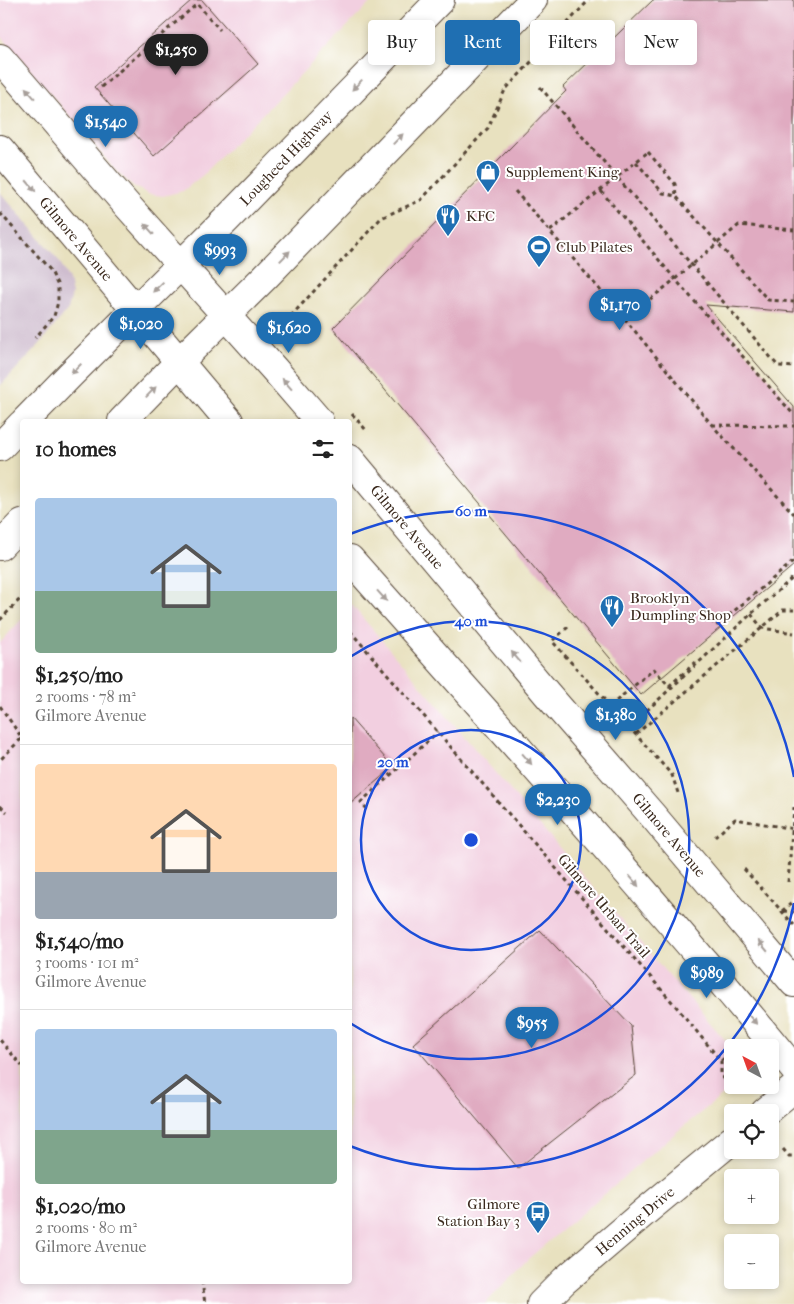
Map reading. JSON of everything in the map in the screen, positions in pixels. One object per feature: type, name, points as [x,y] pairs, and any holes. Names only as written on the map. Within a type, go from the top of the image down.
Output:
[{"type":"main road","name":"Lougheed Highway","points":[[27,419],[182,265],[440,0]]},
{"type":"main road","points":[[124,419],[227,316],[533,0]]},
{"type":"main road","points":[[0,58],[125,203],[317,419]]},
{"type":"main road","name":"Gilmore Avenue","points":[[0,149],[227,419]]},
{"type":"main road","points":[[0,448],[20,426]]},
{"type":"main road","name":"Gilmore Avenue","points":[[352,461],[547,694],[794,983]]},
{"type":"main road","points":[[0,546],[20,525]]},
{"type":"main road","points":[[352,562],[652,902],[794,1069]]},
{"type":"main road","points":[[775,1104],[794,1088]]},
{"type":"main road","name":"Henning Drive","points":[[541,1304],[647,1210],[724,1147]]},
{"type":"path","points":[[281,327],[381,218],[421,200],[488,128],[505,90],[589,0]]},
{"type":"path","points":[[101,87],[197,4],[220,30]]},
{"type":"path","points":[[540,87],[778,366],[794,367]]},
{"type":"path","points":[[550,232],[648,152],[675,184],[676,196]]},
{"type":"path","points":[[636,162],[663,193],[676,196],[768,300],[794,302]]},
{"type":"path","points":[[515,191],[625,319],[712,425],[794,514]]},
{"type":"path","points":[[601,191],[794,415]]},
{"type":"path","points":[[0,213],[51,271],[58,286],[58,302],[54,316],[35,338]]},
{"type":"path","points":[[625,319],[739,225],[794,230]]},
{"type":"path","points":[[712,425],[794,426]]},
{"type":"path","points":[[706,614],[716,626],[794,560]]},
{"type":"path","points":[[629,727],[751,614],[794,577]]},
{"type":"path","points":[[0,620],[20,599]]},
{"type":"path","points":[[636,734],[783,610],[794,610]]},
{"type":"path","points":[[751,614],[762,628],[794,633]]},
{"type":"path","points":[[610,706],[654,669],[669,686],[744,621]]},
{"type":"path","points":[[568,627],[552,641],[672,775],[680,798]]},
{"type":"path","name":"Gilmore Urban Trail","points":[[352,633],[722,1061],[721,1075],[724,1079]]},
{"type":"path","points":[[0,706],[20,735]]},
{"type":"path","points":[[368,809],[362,802],[438,732]]},
{"type":"path","points":[[0,760],[20,740]]},
{"type":"path","points":[[0,806],[7,812]]},
{"type":"path","points":[[788,882],[794,807]]},
{"type":"path","points":[[715,837],[736,819],[793,829]]},
{"type":"path","points":[[709,830],[721,843]]},
{"type":"path","points":[[738,862],[794,925]]},
{"type":"path","points":[[782,912],[794,901]]},
{"type":"path","points":[[782,912],[794,912]]},
{"type":"path","points":[[0,1040],[20,1064]]},
{"type":"path","points":[[783,1148],[789,1156],[794,1156]]},
{"type":"path","points":[[202,1284],[205,1304]]},
{"type":"shaded area","points":[[0,0],[373,0],[203,175],[183,191],[163,196],[148,194],[135,187],[119,174],[0,35]]},
{"type":"shaded area","points":[[0,192],[60,262],[69,280],[72,294],[68,309],[40,344],[0,386]]},
{"type":"shaded area","points":[[352,605],[724,1039],[724,1094],[528,1259],[485,1304],[0,1304],[0,643],[20,621],[20,1284],[352,1284]]},
{"type":"building","points":[[192,0],[202,0],[258,64],[154,156],[94,87]]},
{"type":"building","points":[[653,0],[794,0],[794,312],[706,305],[794,407],[794,565],[641,695],[333,328],[566,91],[563,87],[586,65],[615,65],[615,37],[625,27],[625,65],[697,65],[697,20],[632,20]]},
{"type":"building","points":[[352,720],[393,767],[352,802]]},
{"type":"building","points":[[540,930],[631,1026],[636,1075],[518,1168],[413,1044]]},
{"type":"place","name":"Supplement King","points":[[488,193]]},
{"type":"place","name":"KFC","points":[[448,237]]},
{"type":"place","name":"Club Pilates","points":[[539,268]]},
{"type":"place","name":"Brooklyn Dumpling Shop","points":[[612,628]]},
{"type":"place","name":"Gilmore Station Bay 3","points":[[538,1234]]}]
